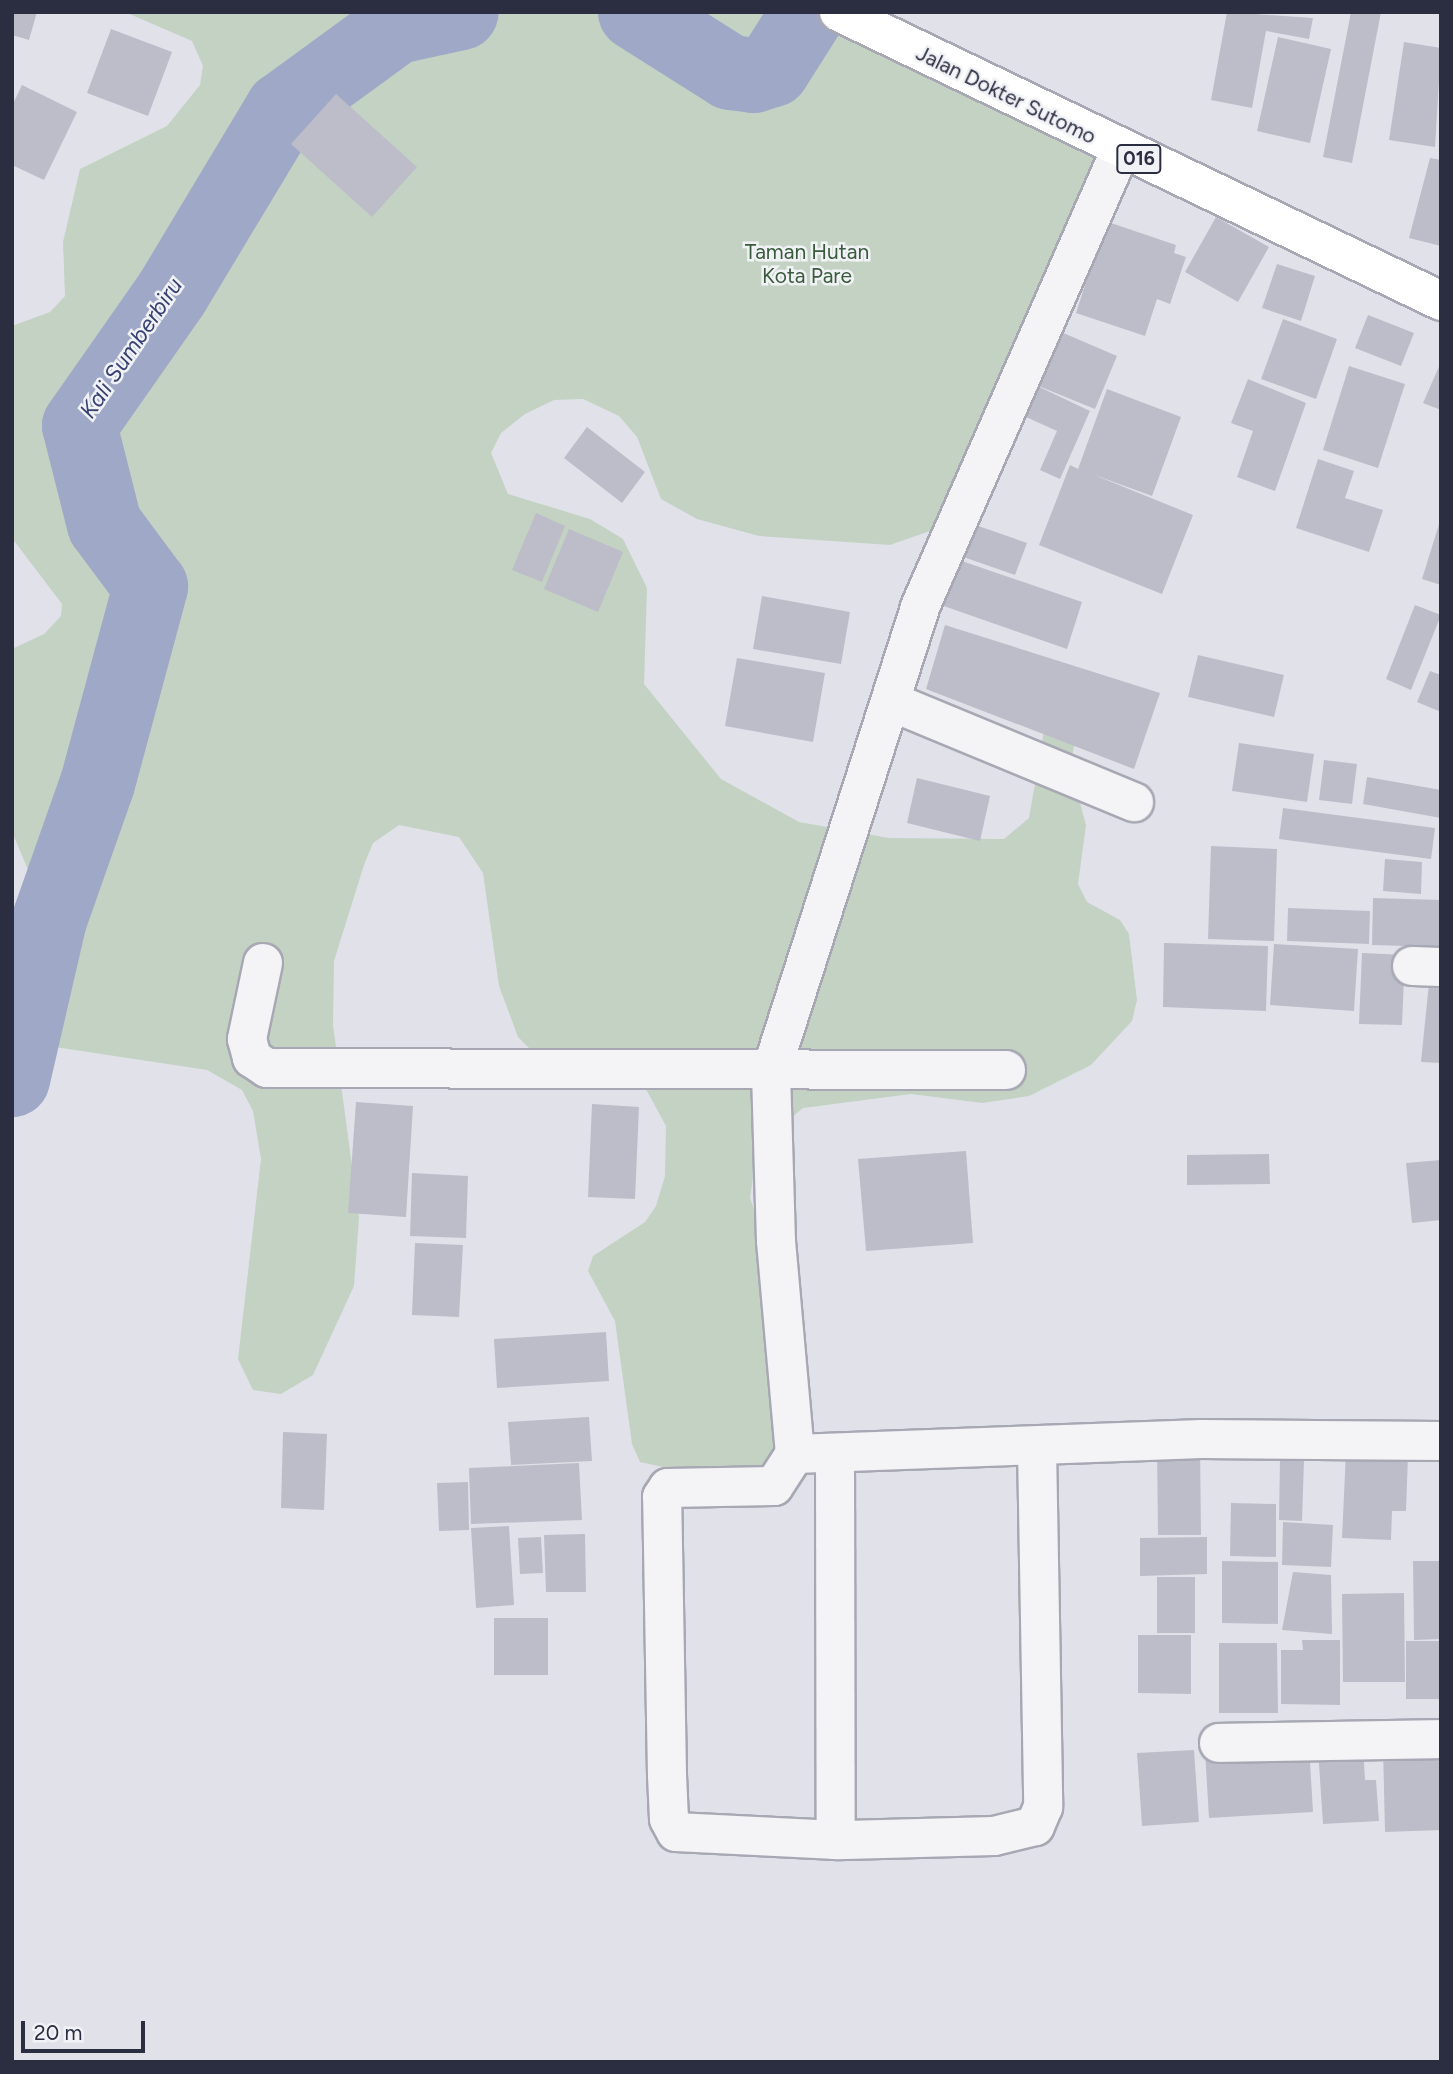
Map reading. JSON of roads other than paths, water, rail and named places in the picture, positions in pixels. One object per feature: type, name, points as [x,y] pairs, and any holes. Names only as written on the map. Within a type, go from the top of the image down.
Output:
[{"type":"main road","name":"Jalan Dokter Sutomo","points":[[839,12],[1120,151],[1441,301]]},
{"type":"street","points":[[1037,1447],[1042,1817],[1019,1833],[994,1836],[836,1840],[688,1837],[669,1819],[663,1494],[672,1487],[774,1486],[795,1454],[776,1241],[771,1072],[892,702],[920,607],[1120,151]]},
{"type":"street","points":[[892,702],[1134,802]]},
{"type":"street","points":[[263,963],[247,1039],[252,1058],[267,1068],[771,1072],[1006,1070]]},
{"type":"street","points":[[795,1454],[835,1455],[1202,1439],[1441,1441]]},
{"type":"street","points":[[835,1455],[836,1840]]},
{"type":"street","points":[[1219,1743],[1441,1739]]},
{"type":"waterway","name":"Kali Sumberbiru","points":[[12,1079],[49,919],[97,783],[150,586],[104,524],[79,425],[172,292],[282,109],[396,26],[461,12]]},
{"type":"waterway","name":"Kali Sumberbiru","points":[[635,12],[730,72],[753,75],[772,69],[808,12]]},
{"type":"park label","name":"Taman Hutan Kota Pare","points":[[807,264]]}]
